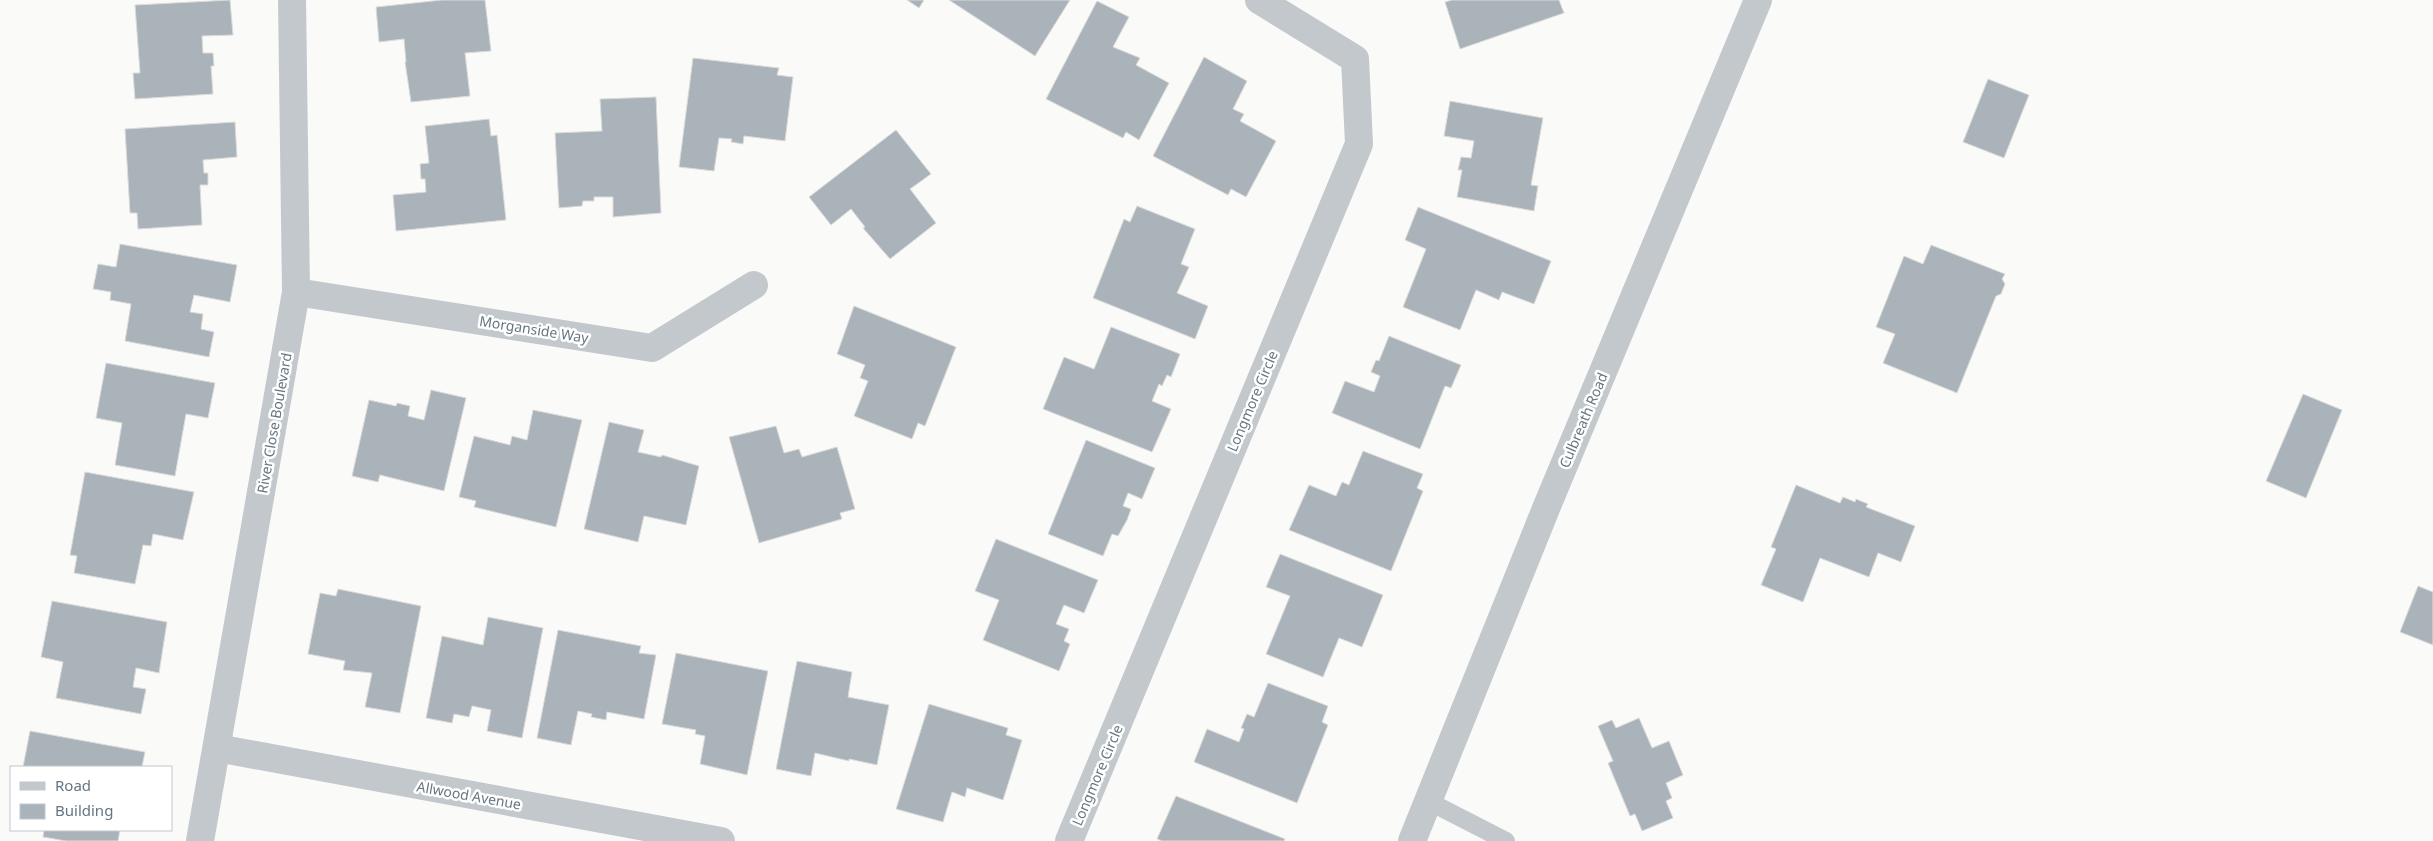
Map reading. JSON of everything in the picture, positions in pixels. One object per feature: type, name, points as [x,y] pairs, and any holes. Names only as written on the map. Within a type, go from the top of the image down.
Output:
[{"type":"street","name":"River Close Boulevard","points":[[200,841],[296,292],[292,0]]},
{"type":"street","name":"Longmore Circle","points":[[1070,841],[1359,144],[1355,60],[1259,0]]},
{"type":"street","name":"Culbreath Road","points":[[1412,841],[1547,506],[1758,0]]},
{"type":"street","name":"Morganside Way","points":[[296,292],[652,348],[754,284]]},
{"type":"street","name":"Allwood Avenue","points":[[217,748],[721,841]]},
{"type":"lane","points":[[1428,801],[1506,841]]},
{"type":"building","points":[[230,0],[233,35],[202,36],[203,53],[213,53],[214,66],[211,66],[213,94],[135,99],[133,73],[140,73],[135,5]]},
{"type":"building","points":[[442,0],[485,0],[491,51],[465,53],[470,96],[411,102],[405,62],[404,39],[379,42],[376,7]]},
{"type":"building","points":[[907,0],[924,0],[919,8]]},
{"type":"building","points":[[949,0],[1070,0],[1035,56]]},
{"type":"building","points":[[1452,0],[1559,0],[1564,13],[1460,49],[1445,2]]},
{"type":"building","points":[[1097,1],[1129,17],[1113,47],[1140,58],[1136,65],[1169,83],[1139,140],[1126,132],[1123,138],[1046,99]]},
{"type":"building","points":[[1204,57],[1247,81],[1233,109],[1244,114],[1240,121],[1276,141],[1246,197],[1231,189],[1228,195],[1153,156]]},
{"type":"building","points":[[693,58],[779,68],[777,75],[793,77],[785,141],[744,136],[743,144],[731,142],[732,139],[719,138],[714,171],[679,167]]},
{"type":"building","points":[[1988,79],[2029,95],[2004,158],[1963,142]]},
{"type":"building","points":[[656,97],[661,213],[613,217],[613,197],[594,197],[594,201],[583,201],[582,206],[559,208],[555,133],[602,131],[600,99]]},
{"type":"building","points":[[1450,101],[1543,118],[1531,185],[1538,186],[1534,211],[1457,197],[1462,170],[1458,170],[1461,157],[1471,158],[1474,141],[1444,136]]},
{"type":"building","points":[[489,119],[491,136],[497,135],[506,220],[396,231],[393,195],[426,192],[425,179],[421,179],[420,164],[429,163],[425,126]]},
{"type":"building","points":[[235,122],[237,157],[203,160],[204,173],[208,173],[208,185],[200,185],[202,225],[138,229],[137,213],[130,213],[125,129]]},
{"type":"building","points":[[896,130],[931,174],[910,189],[936,223],[890,259],[863,228],[865,227],[851,209],[831,225],[809,197]]},
{"type":"building","points":[[1137,206],[1195,229],[1181,264],[1189,267],[1177,293],[1208,306],[1195,339],[1093,298],[1124,219],[1130,222]]},
{"type":"building","points":[[1418,207],[1551,261],[1534,304],[1502,292],[1499,300],[1476,290],[1460,330],[1403,307],[1426,249],[1405,240]]},
{"type":"building","points":[[120,244],[237,265],[230,302],[194,295],[190,312],[203,314],[201,329],[214,332],[209,357],[125,341],[131,304],[110,300],[111,292],[93,289],[98,264],[116,267]]},
{"type":"building","points":[[1931,245],[2005,274],[2002,279],[2005,284],[2001,294],[1996,296],[1957,393],[1883,363],[1895,334],[1876,327],[1904,256],[1923,264]]},
{"type":"building","points":[[854,306],[956,347],[925,426],[918,423],[912,439],[854,416],[868,381],[860,378],[865,365],[837,354]]},
{"type":"building","points":[[1111,327],[1180,354],[1171,377],[1167,375],[1162,386],[1159,384],[1152,401],[1171,409],[1152,452],[1043,409],[1064,357],[1094,369]]},
{"type":"building","points":[[1389,336],[1461,365],[1451,388],[1445,386],[1420,449],[1332,413],[1345,381],[1374,392],[1380,376],[1371,372],[1376,360],[1379,361]]},
{"type":"building","points":[[106,363],[215,383],[208,418],[186,414],[175,476],[115,465],[122,423],[96,418]]},
{"type":"building","points":[[431,390],[466,398],[444,491],[380,475],[378,482],[352,476],[369,400],[396,406],[397,403],[410,406],[408,416],[424,420]]},
{"type":"building","points":[[2303,394],[2342,410],[2306,498],[2266,481]]},
{"type":"building","points":[[533,410],[582,420],[556,527],[474,507],[476,501],[459,497],[474,436],[510,445],[512,436],[527,440]]},
{"type":"building","points":[[609,422],[644,430],[638,452],[661,457],[662,455],[699,466],[686,525],[644,516],[638,542],[584,529]]},
{"type":"building","points":[[776,426],[784,453],[799,449],[802,457],[837,447],[855,509],[840,513],[842,519],[759,543],[729,437]]},
{"type":"building","points":[[1086,440],[1155,468],[1142,499],[1128,493],[1123,506],[1131,509],[1127,520],[1118,536],[1112,534],[1103,556],[1048,534]]},
{"type":"building","points":[[1363,451],[1423,474],[1417,488],[1423,491],[1391,571],[1289,530],[1309,485],[1336,496],[1342,482],[1349,485]]},
{"type":"building","points":[[85,472],[194,492],[183,540],[153,534],[151,546],[143,545],[135,584],[74,573],[77,556],[70,555]]},
{"type":"building","points":[[1796,485],[1840,503],[1843,497],[1855,502],[1856,499],[1868,504],[1866,507],[1915,526],[1901,562],[1878,553],[1869,577],[1820,558],[1803,602],[1761,585],[1776,549],[1771,547]]},
{"type":"building","points":[[996,539],[1098,580],[1084,613],[1064,605],[1056,624],[1069,629],[1064,641],[1070,644],[1059,671],[983,640],[999,600],[975,591]]},
{"type":"building","points":[[1280,554],[1383,595],[1362,647],[1339,638],[1323,677],[1266,654],[1290,596],[1266,587]]},
{"type":"building","points":[[2418,586],[2433,592],[2433,645],[2400,632]]},
{"type":"building","points":[[338,589],[421,606],[400,713],[365,707],[372,673],[343,670],[345,661],[308,654],[320,593],[336,596]]},
{"type":"building","points":[[52,601],[167,622],[159,673],[136,668],[133,687],[146,689],[141,714],[56,698],[63,662],[41,657]]},
{"type":"building","points":[[488,617],[543,628],[522,738],[487,731],[491,710],[472,706],[469,717],[454,714],[452,723],[426,718],[442,636],[483,645]]},
{"type":"building","points":[[558,630],[641,646],[639,653],[656,655],[644,719],[607,712],[606,720],[591,717],[592,714],[578,711],[571,745],[537,738]]},
{"type":"building","points":[[676,653],[768,671],[747,775],[700,764],[705,736],[695,734],[696,730],[662,724]]},
{"type":"building","points":[[797,661],[852,672],[848,697],[889,705],[877,765],[815,753],[811,776],[776,769]]},
{"type":"building","points":[[1268,683],[1328,706],[1322,722],[1328,725],[1297,803],[1194,762],[1207,729],[1239,742],[1244,729],[1241,728],[1247,714],[1254,717]]},
{"type":"building","points":[[929,704],[1008,728],[1006,735],[1022,740],[1003,800],[967,788],[965,797],[952,792],[943,822],[896,809]]},
{"type":"building","points":[[1639,718],[1652,748],[1669,741],[1683,775],[1666,783],[1672,798],[1666,801],[1673,818],[1642,831],[1635,814],[1630,816],[1608,763],[1613,761],[1598,726],[1612,720],[1616,728]]},
{"type":"building","points":[[30,731],[145,752],[142,766],[23,766]]},
{"type":"building","points":[[1176,796],[1285,839],[1284,841],[1162,841],[1157,839]]},
{"type":"building","points":[[44,831],[120,831],[118,841],[66,841],[43,837]]}]
